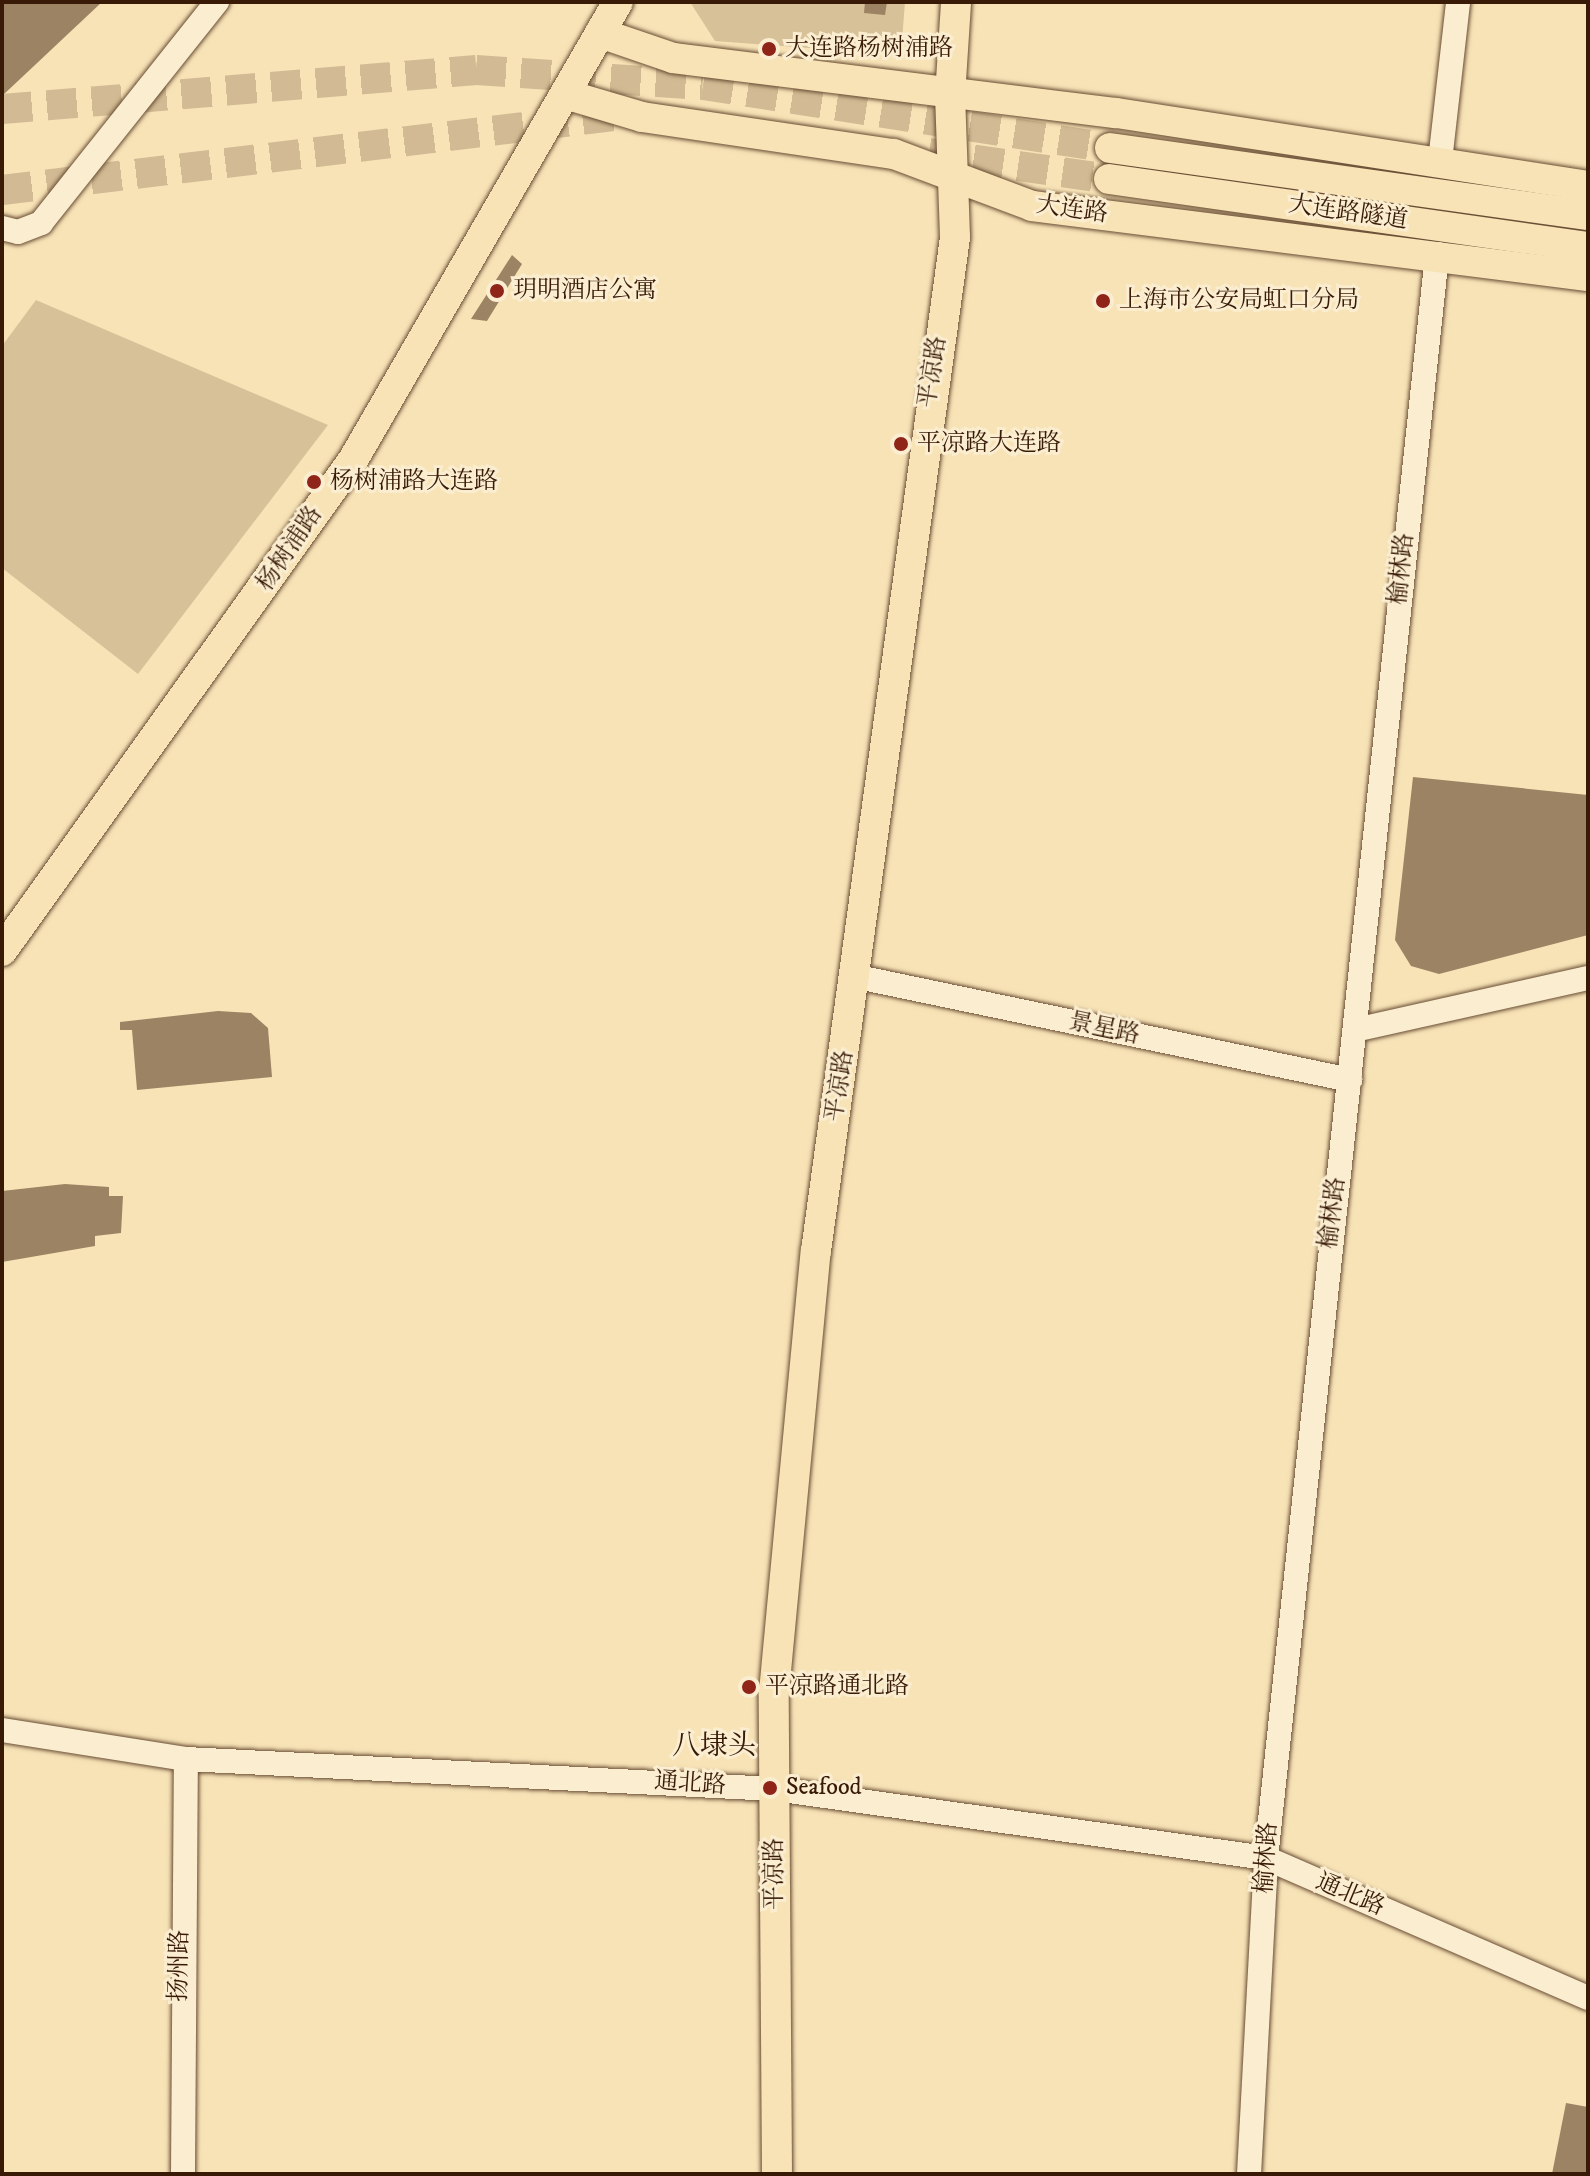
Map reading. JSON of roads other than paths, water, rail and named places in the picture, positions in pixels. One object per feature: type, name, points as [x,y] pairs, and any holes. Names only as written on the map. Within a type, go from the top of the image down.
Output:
[{"type":"main road","name":"杨树浦路","points":[[2,951],[353,460],[568,95],[618,2]]},
{"type":"main road","name":"平凉路","points":[[777,2174],[774,1692],[806,1350],[858,977],[921,444],[955,237],[950,96],[956,2]]},
{"type":"main road","points":[[600,33],[673,58],[950,96],[1117,113],[1588,186]]},
{"type":"main road","name":"大连路","points":[[568,95],[642,117],[894,154],[954,174],[1032,206],[1437,254],[1588,276]]},
{"type":"main road","name":"大连路隧道","points":[[1110,148],[1588,215]]},
{"type":"main road","name":"大连路隧道","points":[[1109,179],[1588,247]]},
{"type":"street","points":[[2,228],[18,232],[41,223],[217,2]]},
{"type":"street","points":[[1440,161],[1458,2]]},
{"type":"street","name":"榆林路","points":[[1249,2174],[1266,1858],[1315,1359],[1350,1080],[1437,254]]},
{"type":"street","name":"景星路","points":[[858,977],[1350,1080]]},
{"type":"street","points":[[1355,1030],[1588,978]]},
{"type":"street","name":"通北路","points":[[2,1730],[186,1759],[775,1789],[1266,1858],[1588,1998]]},
{"type":"street","name":"扬州路","points":[[183,2174],[186,1759]]},
{"type":"tunnel","points":[[2,109],[476,70],[703,85],[1110,148]]},
{"type":"tunnel","points":[[2,190],[623,115]]},
{"type":"tunnel","points":[[929,153],[1109,179]]},
{"type":"place","name":"大连路杨树浦路","points":[[769,49]]},
{"type":"place","name":"玥明酒店公寓","points":[[497,291]]},
{"type":"place","name":"上海市公安局虹口分局","points":[[1103,301]]},
{"type":"place","name":"平凉路大连路","points":[[901,444]]},
{"type":"place","name":"杨树浦路大连路","points":[[314,482]]},
{"type":"place","name":"平凉路通北路","points":[[749,1687]]},
{"type":"place","name":"Seafood","points":[[770,1788]]},
{"type":"district","name":"八埭头","points":[[714,1746]]}]
